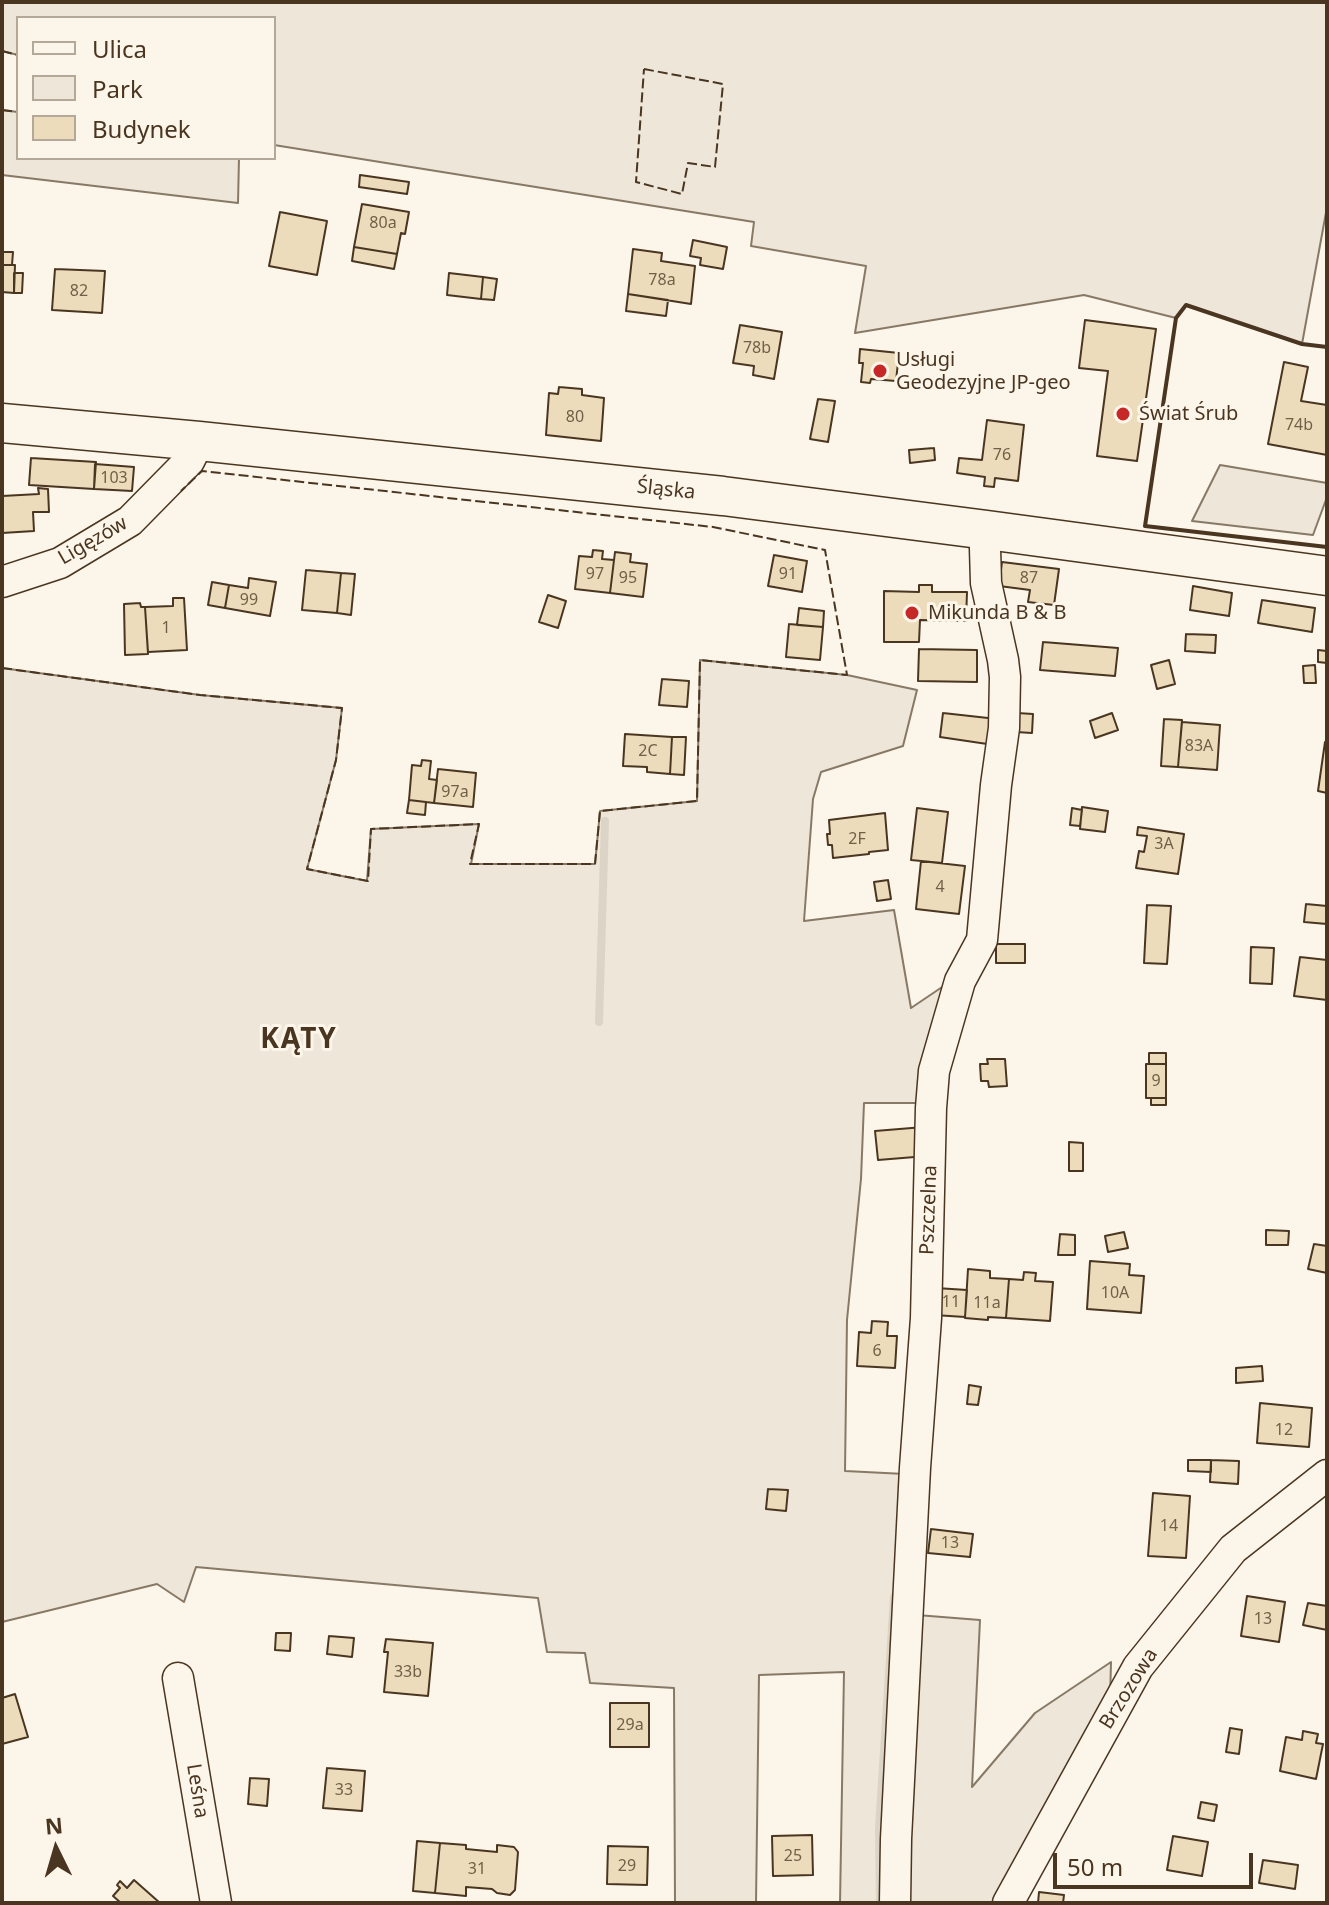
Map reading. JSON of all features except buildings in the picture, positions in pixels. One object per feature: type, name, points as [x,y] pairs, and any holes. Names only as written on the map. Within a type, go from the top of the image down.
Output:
[{"type":"main road","name":"Śląska","points":[[2,423],[723,496],[1327,576]]},
{"type":"street","name":"Ligęzów","points":[[2,582],[60,563],[130,521],[189,461],[199,441]]},
{"type":"street","name":"Pszczelna","points":[[895,1903],[915,1468],[926,1318],[934,1071],[960,981],[982,940],[1004,728],[1003,660],[986,583],[987,530]]},
{"type":"street","name":"Brzozowa","points":[[1008,1903],[1138,1667],[1233,1549],[1327,1475]]},
{"type":"street","name":"Leśna","points":[[178,1678],[216,1903]]},
{"type":"green space","points":[[2,2],[1327,2],[1327,207],[1302,344],[1186,305],[1176,318],[1084,295],[855,333],[866,266],[751,246],[754,222],[276,145],[276,16],[16,16],[16,54],[2,51]]},
{"type":"green space","points":[[2,110],[16,112],[16,160],[239,160],[238,203],[2,175]]},
{"type":"green space","points":[[1220,465],[1327,483],[1327,497],[1313,535],[1192,521]]},
{"type":"green space","points":[[700,660],[847,675],[917,690],[903,746],[821,772],[813,799],[804,921],[894,910],[911,1008],[954,979],[926,1103],[864,1103],[861,1179],[847,1320],[845,1471],[905,1474],[889,1903],[840,1903],[844,1672],[759,1675],[756,1903],[675,1903],[674,1688],[590,1683],[585,1653],[547,1652],[538,1598],[196,1567],[184,1602],[157,1584],[2,1622],[2,668],[200,695],[342,708],[336,760],[307,869],[367,881],[371,829],[479,824],[471,864],[595,864],[600,811],[697,801]]},
{"type":"green space","points":[[917,1615],[980,1620],[972,1787],[1035,1713],[1111,1662],[1110,1701],[1001,1903],[908,1903]]},
{"type":"waterway","points":[[599,1022],[605,821]]},
{"type":"waterway","points":[[880,1903],[879,1828],[894,1597]]},
{"type":"fence","points":[[2,51],[16,54]]},
{"type":"fence","points":[[644,69],[723,84],[715,167],[688,163],[682,194],[636,182],[644,69]]},
{"type":"fence","points":[[2,110],[16,112]]},
{"type":"fence","points":[[2,668],[200,695],[342,708],[336,760],[307,869],[368,881],[371,829],[479,824],[470,864],[595,864],[600,811],[697,801],[700,660],[847,675],[825,550],[713,527],[202,471],[181,491]]},
{"type":"wall","points":[[1327,347],[1302,344],[1186,305],[1176,318],[1145,526],[1327,547]]},
{"type":"place","name":"Usługi Geodezyjne JP-geo","points":[[880,371]]},
{"type":"place","name":"Świat Śrub","points":[[1123,414]]},
{"type":"place","name":"Mikunda B & B","points":[[912,613]]},
{"type":"district","name":"KĄTY","points":[[299,1040]]}]
